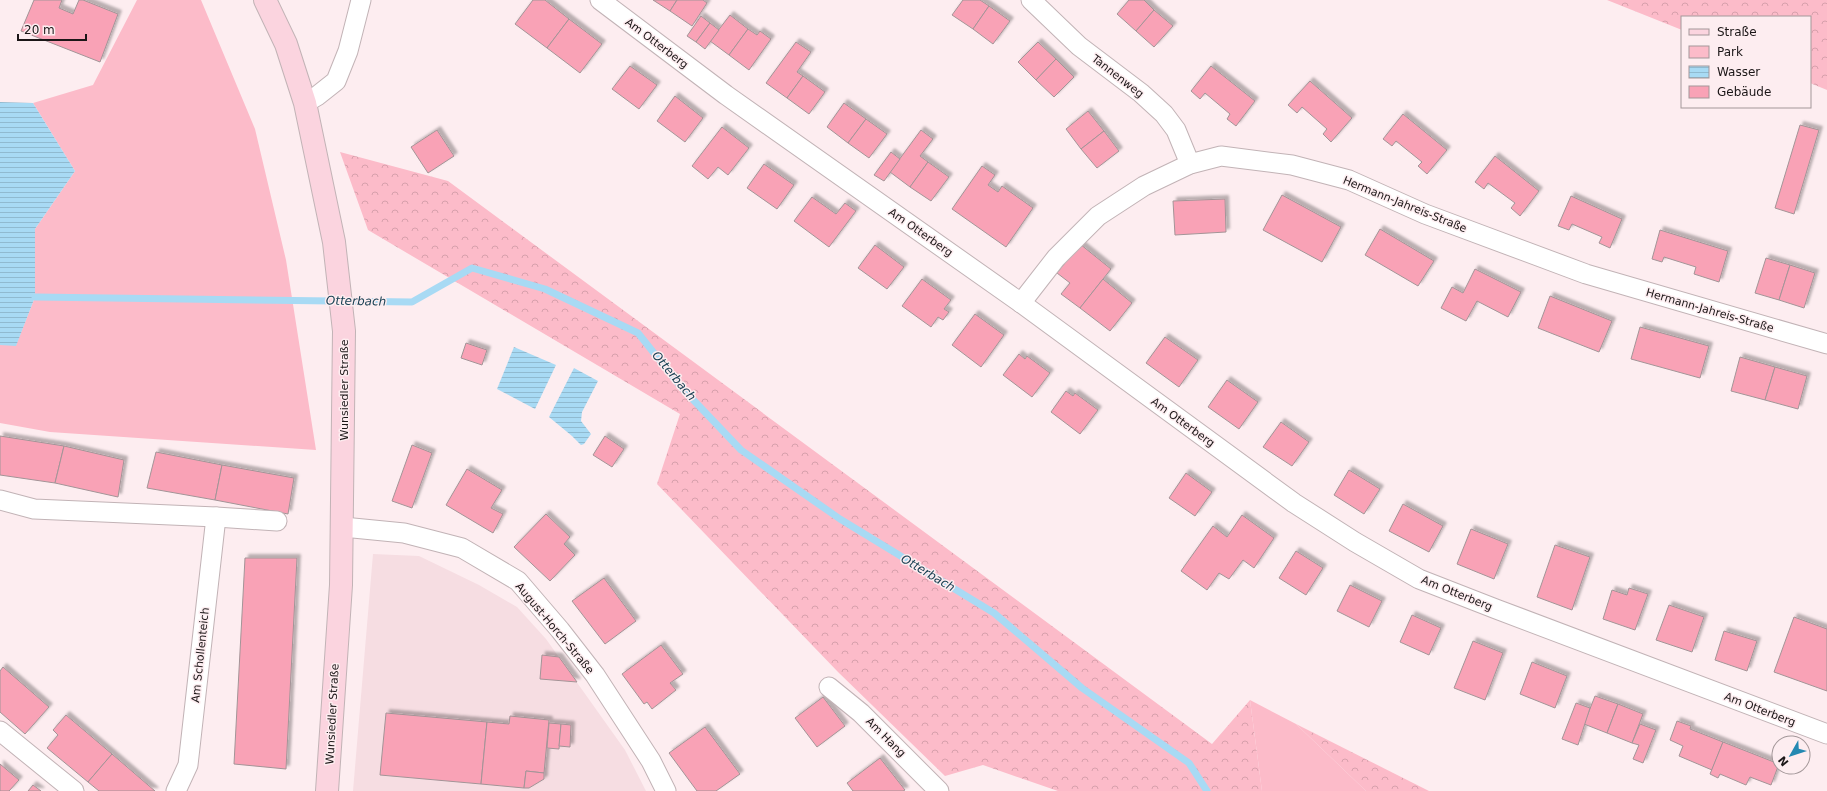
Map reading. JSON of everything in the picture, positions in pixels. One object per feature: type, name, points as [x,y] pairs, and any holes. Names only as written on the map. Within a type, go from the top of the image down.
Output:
[{"type":"main road","name":"Wunsiedler Straße","points":[[265,0],[286,44],[305,103],[334,242],[344,331],[341,585],[327,791]]},
{"type":"street","points":[[305,103],[317,96],[336,81],[348,51],[361,0]]},
{"type":"street","name":"Am Otterberg","points":[[600,0],[726,95],[1021,303],[1294,504],[1355,542],[1419,578],[1503,612],[1827,734]]},
{"type":"street","name":"Tannenweg","points":[[1031,0],[1079,46],[1141,93],[1164,114],[1176,130],[1190,164]]},
{"type":"street","name":"Hermann-Jahreis-Straße","points":[[1021,303],[1056,258],[1098,216],[1144,186],[1190,164],[1221,156],[1292,165],[1350,180],[1425,214],[1586,274],[1827,344]]},
{"type":"street","points":[[0,500],[34,510],[216,517],[277,521]]},
{"type":"street","name":"Am Schollenteich","points":[[176,791],[188,765],[216,517]]},
{"type":"street","name":"August-Horch-Straße","points":[[342,527],[404,533],[462,548],[487,561],[518,581],[560,630],[595,675],[651,761],[666,791]]},
{"type":"street","name":"Am Hang","points":[[829,687],[862,713],[939,791]]},
{"type":"street","points":[[0,731],[74,791]]},
{"type":"shaded area","points":[[373,554],[419,556],[479,585],[517,607],[546,639],[625,750],[646,791],[353,791]]},
{"type":"green space","points":[[137,0],[201,0],[255,129],[286,260],[316,450],[50,432],[0,423],[0,345],[16,345],[35,297],[35,229],[75,171],[33,103],[93,85]]},
{"type":"green space","points":[[1607,0],[1827,0],[1827,90],[1811,83],[1811,16],[1681,16],[1681,30]]},
{"type":"green space","points":[[340,152],[448,181],[1212,744],[1250,700],[1262,791],[1058,791],[983,765],[945,776],[838,672],[657,484],[680,414],[368,230]]},
{"type":"green space","points":[[1250,700],[1296,724],[1366,791],[1262,791]]},
{"type":"green space","points":[[1296,724],[1429,791],[1366,791]]},
{"type":"water","points":[[0,102],[33,103],[75,171],[35,229],[35,297],[16,346],[0,345]]},
{"type":"water","points":[[514,347],[556,365],[535,409],[497,389]]},
{"type":"water","points":[[574,368],[598,381],[582,412],[581,421],[591,434],[584,444],[581,445],[549,417]]},
{"type":"building","points":[[34,0],[62,0],[59,8],[73,14],[79,0],[83,0],[118,14],[100,62],[21,31]]},
{"type":"building","points":[[533,0],[545,0],[569,19],[547,48],[515,24]]},
{"type":"building","points":[[653,0],[677,0],[670,11]]},
{"type":"building","points":[[677,0],[703,0],[707,3],[692,26],[670,11]]},
{"type":"building","points":[[963,0],[980,0],[989,6],[973,29],[952,15]]},
{"type":"building","points":[[1129,0],[1144,0],[1154,10],[1136,31],[1117,14]]},
{"type":"building","points":[[989,6],[1010,21],[993,44],[973,29]]},
{"type":"building","points":[[1154,10],[1173,26],[1154,47],[1136,31]]},
{"type":"building","points":[[730,15],[748,29],[729,55],[710,41]]},
{"type":"building","points":[[701,16],[710,23],[696,42],[687,36]]},
{"type":"building","points":[[569,19],[602,44],[580,73],[547,48]]},
{"type":"building","points":[[710,23],[719,30],[705,49],[696,42]]},
{"type":"building","points":[[748,29],[757,35],[760,31],[771,39],[749,70],[729,55]]},
{"type":"building","points":[[796,42],[811,52],[797,72],[803,76],[787,98],[766,83]]},
{"type":"building","points":[[1038,42],[1056,59],[1036,80],[1018,62]]},
{"type":"building","points":[[1056,59],[1074,77],[1054,97],[1036,80]]},
{"type":"building","points":[[630,66],[657,85],[639,109],[612,89]]},
{"type":"building","points":[[1211,66],[1255,101],[1236,126],[1227,119],[1230,114],[1205,93],[1200,99],[1191,91]]},
{"type":"building","points":[[803,76],[825,92],[809,114],[787,98]]},
{"type":"building","points":[[1310,81],[1352,118],[1331,142],[1323,134],[1327,129],[1302,107],[1297,113],[1288,105]]},
{"type":"building","points":[[675,96],[703,118],[685,142],[657,121]]},
{"type":"building","points":[[844,103],[866,119],[848,143],[827,127]]},
{"type":"building","points":[[1088,111],[1104,131],[1081,149],[1066,129]]},
{"type":"building","points":[[1403,114],[1447,150],[1427,174],[1418,166],[1422,162],[1396,141],[1392,146],[1383,139]]},
{"type":"building","points":[[866,119],[887,134],[869,158],[848,143]]},
{"type":"building","points":[[1800,125],[1819,130],[1794,214],[1775,208]]},
{"type":"building","points":[[722,127],[749,148],[728,175],[718,167],[708,179],[692,166]]},
{"type":"building","points":[[437,130],[454,156],[428,173],[411,147]]},
{"type":"building","points":[[921,130],[933,139],[920,156],[928,162],[910,187],[890,172]]},
{"type":"building","points":[[1104,131],[1119,151],[1097,168],[1081,149]]},
{"type":"building","points":[[891,152],[900,159],[884,181],[874,175]]},
{"type":"building","points":[[1495,156],[1539,191],[1520,216],[1511,208],[1515,203],[1488,183],[1484,189],[1475,182]]},
{"type":"building","points":[[928,162],[949,177],[931,201],[910,187]]},
{"type":"building","points":[[764,164],[794,185],[777,209],[747,188]]},
{"type":"building","points":[[982,166],[995,175],[988,185],[998,192],[1002,186],[1033,208],[1006,247],[952,209]]},
{"type":"building","points":[[1282,195],[1341,227],[1322,262],[1263,230]]},
{"type":"building","points":[[1571,196],[1622,219],[1610,248],[1599,243],[1602,237],[1572,224],[1569,230],[1558,226]]},
{"type":"building","points":[[812,197],[836,214],[845,203],[856,211],[829,247],[794,221]]},
{"type":"building","points":[[1225,199],[1226,232],[1175,235],[1173,201]]},
{"type":"building","points":[[1380,229],[1434,261],[1418,286],[1365,255]]},
{"type":"building","points":[[1660,230],[1728,251],[1719,282],[1694,274],[1696,267],[1664,257],[1662,262],[1652,259]]},
{"type":"building","points":[[1080,244],[1111,269],[1080,308],[1061,294],[1070,283],[1057,273]]},
{"type":"building","points":[[875,245],[904,267],[887,289],[858,268]]},
{"type":"building","points":[[1766,258],[1790,265],[1779,300],[1755,293]]},
{"type":"building","points":[[1790,265],[1815,273],[1804,308],[1779,300]]},
{"type":"building","points":[[1475,269],[1521,292],[1508,317],[1477,301],[1466,321],[1441,308],[1452,287],[1463,293]]},
{"type":"building","points":[[922,279],[951,300],[944,309],[949,312],[943,320],[938,317],[931,327],[902,306]]},
{"type":"building","points":[[1103,279],[1132,303],[1110,331],[1080,308]]},
{"type":"building","points":[[1550,296],[1612,321],[1599,352],[1538,328]]},
{"type":"building","points":[[975,314],[1004,335],[981,367],[952,345]]},
{"type":"building","points":[[1640,327],[1709,346],[1700,378],[1631,359]]},
{"type":"building","points":[[1165,337],[1198,360],[1179,387],[1146,363]]},
{"type":"building","points":[[466,343],[487,350],[482,365],[461,358]]},
{"type":"building","points":[[1019,354],[1025,359],[1027,356],[1050,373],[1032,397],[1003,375]]},
{"type":"building","points":[[1740,357],[1775,367],[1765,400],[1731,391]]},
{"type":"building","points":[[1775,367],[1807,376],[1798,409],[1765,400]]},
{"type":"building","points":[[1227,380],[1258,402],[1239,429],[1208,407]]},
{"type":"building","points":[[1066,391],[1073,396],[1075,393],[1098,410],[1080,434],[1051,412]]},
{"type":"building","points":[[1281,422],[1309,442],[1292,466],[1263,447]]},
{"type":"building","points":[[0,436],[64,446],[55,483],[0,475]]},
{"type":"building","points":[[605,436],[624,449],[612,467],[593,455]]},
{"type":"building","points":[[412,445],[432,453],[412,508],[392,501]]},
{"type":"building","points":[[64,446],[124,460],[118,497],[55,483]]},
{"type":"building","points":[[156,452],[222,465],[215,500],[147,488]]},
{"type":"building","points":[[222,465],[294,478],[288,514],[215,500]]},
{"type":"building","points":[[467,469],[502,490],[491,508],[503,514],[493,533],[446,505]]},
{"type":"building","points":[[1349,470],[1380,489],[1364,514],[1334,495]]},
{"type":"building","points":[[1186,473],[1212,492],[1195,516],[1169,498]]},
{"type":"building","points":[[1403,504],[1443,526],[1429,552],[1389,531]]},
{"type":"building","points":[[546,514],[570,537],[564,544],[575,555],[550,581],[514,547]]},
{"type":"building","points":[[1242,515],[1274,538],[1254,568],[1243,560],[1229,579],[1219,573],[1207,590],[1181,571],[1213,526],[1227,537]]},
{"type":"building","points":[[1471,529],[1508,544],[1494,579],[1457,564]]},
{"type":"building","points":[[1555,545],[1590,557],[1572,610],[1537,597]]},
{"type":"building","points":[[1296,551],[1323,568],[1306,595],[1279,578]]},
{"type":"building","points":[[245,558],[297,558],[286,769],[234,764]]},
{"type":"building","points":[[604,578],[636,621],[605,644],[572,601]]},
{"type":"building","points":[[1350,585],[1382,601],[1369,627],[1337,611]]},
{"type":"building","points":[[1629,588],[1648,594],[1635,630],[1603,619],[1612,590],[1627,595]]},
{"type":"building","points":[[1669,605],[1704,617],[1692,652],[1656,640]]},
{"type":"building","points":[[1412,615],[1441,628],[1429,655],[1400,642]]},
{"type":"building","points":[[1794,617],[1827,629],[1827,691],[1774,672]]},
{"type":"building","points":[[1724,631],[1757,641],[1747,671],[1715,660]]},
{"type":"building","points":[[1473,641],[1503,653],[1485,700],[1454,688]]},
{"type":"building","points":[[661,645],[683,674],[670,683],[676,690],[652,709],[647,702],[644,704],[622,674]]},
{"type":"building","points":[[542,655],[559,657],[577,682],[540,679]]},
{"type":"building","points":[[1532,662],[1567,676],[1555,708],[1520,694]]},
{"type":"building","points":[[3,667],[49,707],[25,734],[0,712],[0,671]]},
{"type":"building","points":[[1595,696],[1618,704],[1607,733],[1584,724]]},
{"type":"building","points":[[823,697],[845,726],[817,747],[795,718]]},
{"type":"building","points":[[1576,703],[1590,708],[1578,745],[1562,739]]},
{"type":"building","points":[[1618,704],[1643,714],[1632,743],[1607,733]]},
{"type":"building","points":[[386,713],[487,722],[481,784],[380,775]]},
{"type":"building","points":[[66,715],[112,754],[88,782],[47,748],[58,735],[53,730]]},
{"type":"building","points":[[510,716],[549,720],[544,773],[526,771],[524,788],[481,784],[487,722],[509,724]]},
{"type":"building","points":[[1677,721],[1691,726],[1690,729],[1723,742],[1712,770],[1679,756],[1683,746],[1670,740]]},
{"type":"building","points":[[549,723],[561,724],[559,749],[547,748]]},
{"type":"building","points":[[561,724],[571,725],[570,747],[559,746]]},
{"type":"building","points":[[1640,724],[1656,730],[1643,763],[1633,759],[1639,745],[1632,743]]},
{"type":"building","points":[[705,727],[740,774],[716,791],[697,791],[669,753]]},
{"type":"building","points":[[1723,742],[1771,761],[1771,775],[1775,775],[1771,785],[1750,777],[1746,785],[1720,774],[1718,778],[1710,774]]},
{"type":"building","points":[[112,754],[155,791],[99,791],[88,782]]},
{"type":"building","points":[[880,758],[905,790],[853,791],[847,783]]},
{"type":"building","points":[[0,764],[19,780],[9,791],[0,791]]},
{"type":"building","points":[[526,771],[544,773],[544,779],[529,788],[524,788]]},
{"type":"building","points":[[33,785],[41,791],[28,791]]},
{"type":"waterway","name":"Otterbach","points":[[35,297],[412,302],[472,268],[545,289],[638,333],[681,387],[741,450],[840,519],[994,613],[1082,688],[1189,763],[1207,791]]}]
